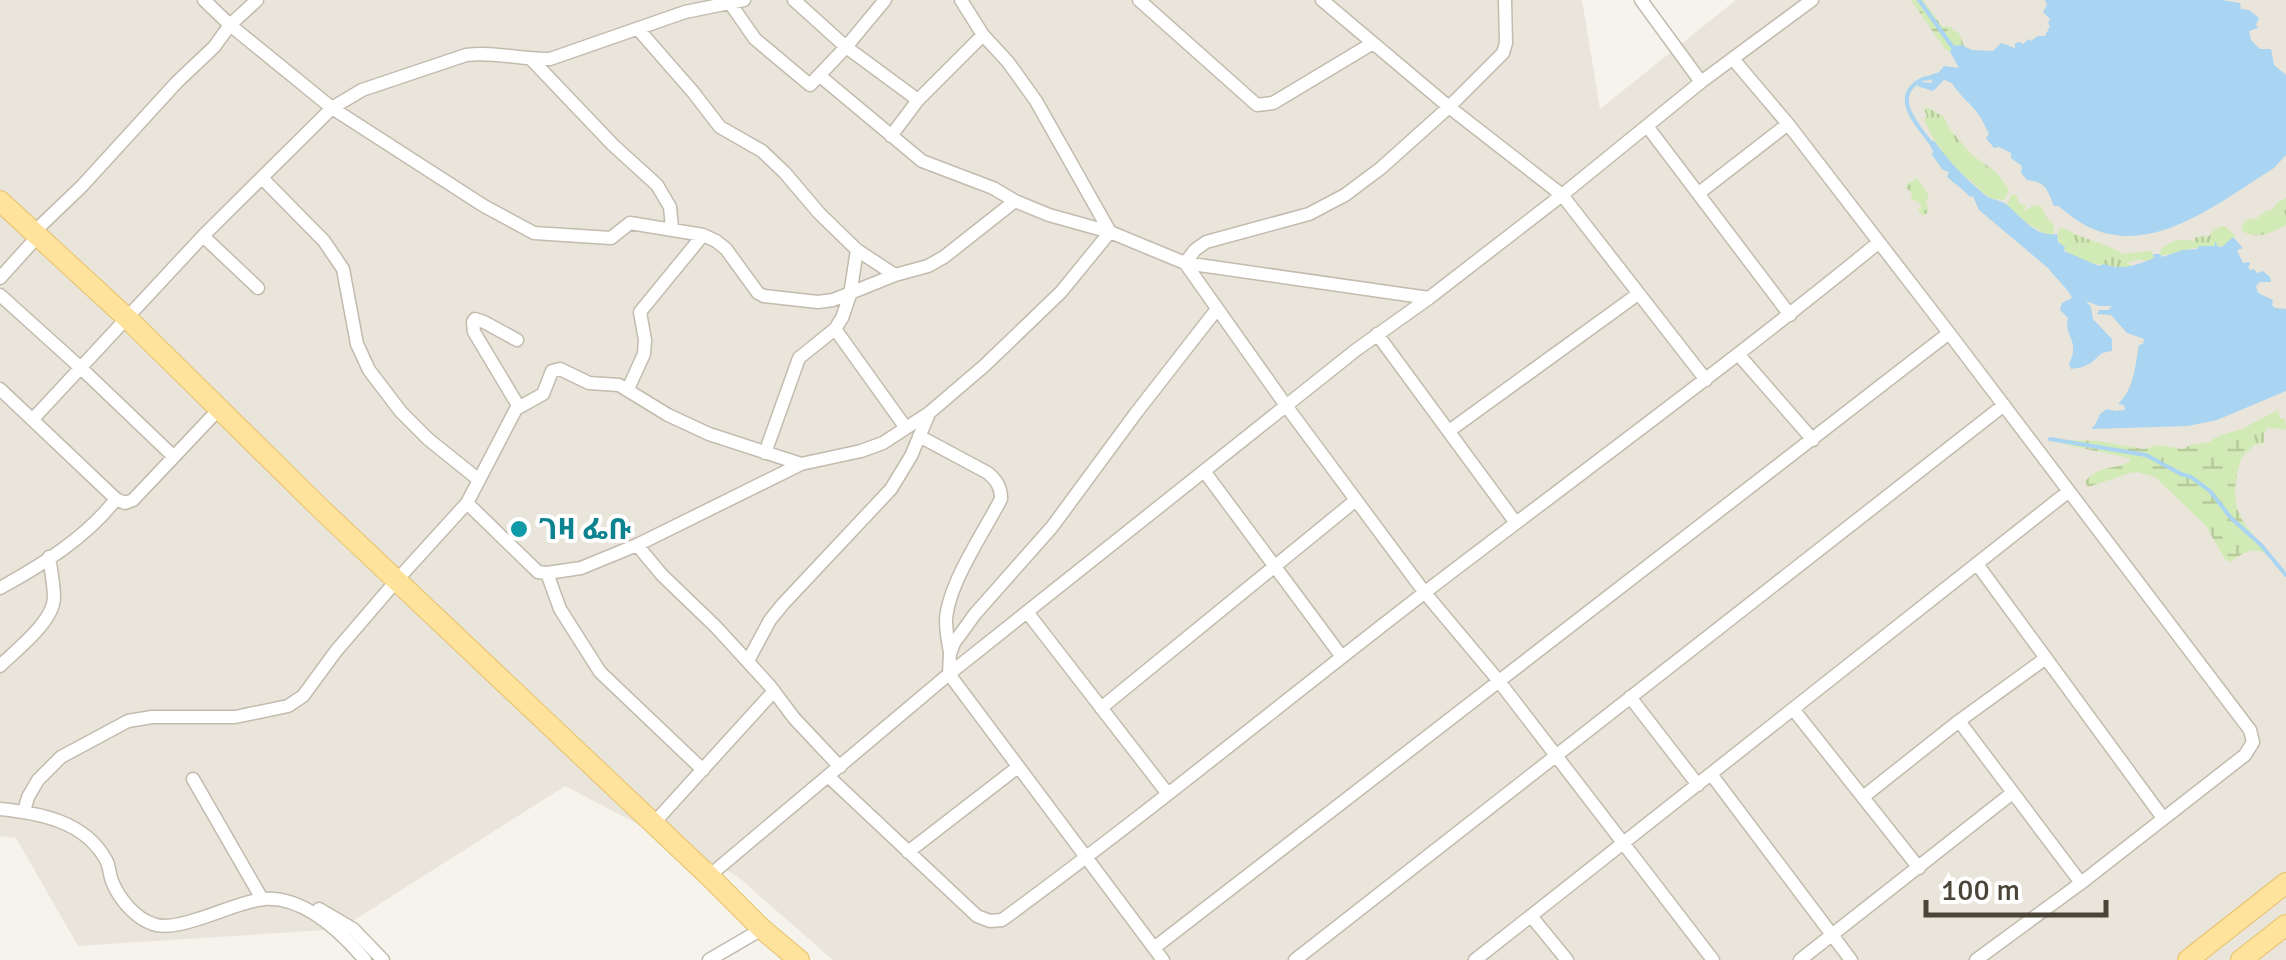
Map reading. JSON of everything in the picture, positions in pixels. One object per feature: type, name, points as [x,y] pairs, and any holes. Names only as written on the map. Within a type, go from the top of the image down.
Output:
[{"type":"main road","points":[[0,201],[762,930],[799,960]]},
{"type":"main road","points":[[2198,957],[2286,883]]},
{"type":"main road","points":[[2240,960],[2286,925]]},
{"type":"street","points":[[204,0],[332,108],[534,234],[612,238],[630,223],[703,234],[721,244],[764,296],[818,302],[850,295],[895,275],[928,266],[944,258],[1015,202]]},
{"type":"street","points":[[0,278],[36,234],[257,0]]},
{"type":"street","points":[[794,0],[846,47],[918,100]]},
{"type":"street","points":[[33,420],[203,236],[332,108],[362,90],[466,55],[550,59],[638,29],[683,6],[737,2],[755,38],[808,85],[885,0]]},
{"type":"street","points":[[961,0],[983,35],[1036,101],[1110,232]]},
{"type":"street","points":[[1139,0],[1257,105],[1273,102],[1373,43]]},
{"type":"street","points":[[1322,0],[1562,195],[1706,380]]},
{"type":"street","points":[[1185,264],[1206,242],[1309,214],[1329,205],[1382,168],[1503,53],[1505,0]]},
{"type":"street","points":[[1641,0],[1701,82]]},
{"type":"street","points":[[708,876],[949,674],[1204,471],[1562,195],[1701,82],[1812,0]]},
{"type":"street","points":[[638,29],[720,127],[762,152],[857,250],[895,275]]},
{"type":"street","points":[[891,136],[918,100],[983,35]]},
{"type":"street","points":[[1733,59],[1788,124],[2004,405],[2250,730],[2254,742],[2246,755],[1976,960]]},
{"type":"street","points":[[532,60],[656,185],[670,207],[672,228]]},
{"type":"street","points":[[820,76],[922,161],[1049,215],[1110,232],[1185,264],[1429,298]]},
{"type":"street","points":[[1698,193],[1788,124]]},
{"type":"street","points":[[1647,126],[1790,315]]},
{"type":"street","points":[[262,178],[324,240],[343,269],[356,344],[369,370],[401,412],[479,480]]},
{"type":"street","points":[[467,502],[530,566],[547,573],[581,568],[802,464],[883,443],[929,413],[984,366],[1061,292],[1110,232]]},
{"type":"street","points":[[628,390],[644,354],[640,312],[703,234]]},
{"type":"street","points":[[203,236],[258,288]]},
{"type":"street","points":[[829,778],[977,916],[1002,920],[1706,380],[1878,243]]},
{"type":"street","points":[[765,453],[799,358],[835,329],[842,318],[857,250]]},
{"type":"street","points":[[1185,264],[1425,593],[1498,680],[1713,960]]},
{"type":"street","points":[[1449,431],[1638,294]]},
{"type":"street","points":[[0,295],[173,456]]},
{"type":"street","points":[[950,654],[975,614],[1052,527],[1217,309]]},
{"type":"street","points":[[517,340],[484,322],[473,322],[474,332],[518,407]]},
{"type":"street","points":[[835,329],[906,428]]},
{"type":"street","points":[[919,436],[988,473],[1001,490],[1001,499],[958,579],[948,608],[949,674],[1158,954],[1498,680],[1949,333]]},
{"type":"street","points":[[1378,334],[1516,523]]},
{"type":"street","points":[[1738,354],[1813,440]]},
{"type":"street","points":[[24,812],[38,780],[62,757],[128,721],[167,716],[236,716],[288,706],[303,696],[396,580],[467,502],[518,407],[543,394],[556,368],[590,382],[612,383],[709,434],[802,464]]},
{"type":"street","points":[[0,389],[116,499],[125,503],[220,408]]},
{"type":"street","points":[[1295,960],[2004,405]]},
{"type":"street","points":[[748,661],[764,629],[783,604],[890,489],[911,456],[929,413]]},
{"type":"street","points":[[1204,471],[1342,658]]},
{"type":"street","points":[[1475,960],[2069,491]]},
{"type":"street","points":[[0,588],[92,527],[116,499]]},
{"type":"street","points":[[1101,708],[1356,500]]},
{"type":"street","points":[[636,544],[748,661],[840,767]]},
{"type":"street","points":[[0,666],[44,622],[51,609],[54,600],[49,558]]},
{"type":"street","points":[[1977,564],[2163,818]]},
{"type":"street","points":[[547,573],[560,609],[600,672],[703,770]]},
{"type":"street","points":[[1027,612],[1168,794]]},
{"type":"street","points":[[1863,797],[1958,721],[2046,658]]},
{"type":"street","points":[[653,824],[774,691]]},
{"type":"street","points":[[1630,697],[1698,784]]},
{"type":"street","points":[[1793,709],[1919,868]]},
{"type":"street","points":[[1958,721],[2081,883]]},
{"type":"street","points":[[908,852],[1018,767]]},
{"type":"street","points":[[1711,774],[1851,960]]},
{"type":"street","points":[[193,779],[262,899]]},
{"type":"street","points":[[1800,960],[2011,794]]},
{"type":"street","points":[[0,809],[36,813],[82,833],[104,855],[118,893],[132,912],[156,926],[188,922],[262,899],[298,901],[353,929],[383,960]]},
{"type":"street","points":[[277,900],[320,917],[345,936],[366,960]]},
{"type":"street","points":[[1532,916],[1566,960]]},
{"type":"street","points":[[709,960],[762,930]]},
{"type":"shaded area","points":[[0,0],[1582,0],[1600,109],[1736,0],[2286,0],[2286,960],[833,960],[737,876],[565,786],[340,929],[78,946],[16,838],[0,836]]},
{"type":"green space","points":[[1911,0],[1923,0],[1942,26],[1959,33],[1964,46],[1957,45],[1950,52],[1945,49]]},
{"type":"green space","points":[[1927,107],[1944,117],[1972,155],[1996,172],[2009,189],[2005,199],[1987,195],[1950,161],[1924,119]]},
{"type":"green space","points":[[1917,178],[1929,196],[1929,211],[1923,216],[1918,210],[1922,206],[1911,200],[1912,193],[1906,188]]},
{"type":"green space","points":[[2011,195],[2016,195],[2019,203],[2026,206],[2024,211],[2036,205],[2042,207],[2053,224],[2051,236],[2027,223],[2007,205]]},
{"type":"green space","points":[[2286,198],[2286,225],[2258,235],[2241,230],[2245,220],[2254,220]]},
{"type":"green space","points":[[2224,226],[2235,235],[2226,246],[2217,243],[2160,256],[2161,249],[2173,242],[2209,236],[2214,229]]},
{"type":"green space","points":[[2059,229],[2123,254],[2151,251],[2155,258],[2126,263],[2131,267],[2083,260],[2071,255],[2058,240]]},
{"type":"green space","points":[[2276,411],[2279,418],[2285,419],[2286,429],[2268,428],[2264,443],[2254,445],[2242,457],[2249,436],[2229,442],[2218,436],[2242,429]]},
{"type":"green space","points":[[2250,435],[2236,481],[2236,504],[2246,526],[2276,563],[2254,550],[2230,562],[2225,559],[2206,526],[2155,477],[2130,473],[2088,487],[2085,482],[2094,474],[2130,462],[2129,458],[2063,444],[2063,440],[2098,441],[2144,449],[2157,445],[2183,449],[2218,436],[2229,442]]},
{"type":"water","points":[[2045,0],[2240,3],[2241,9],[2259,18],[2258,28],[2249,31],[2251,40],[2260,49],[2271,49],[2274,65],[2286,75],[2286,155],[2274,168],[2195,217],[2141,235],[2113,235],[2086,226],[2054,206],[2045,188],[2021,173],[2022,166],[2011,158],[2011,153],[1994,148],[1986,138],[1989,134],[1980,116],[1952,83],[1944,80],[1933,91],[1917,86],[1920,82],[1932,83],[1932,79],[1922,78],[1944,66],[1959,68],[1950,52],[1953,46],[1993,51],[2001,43],[2015,48],[2015,43],[2045,36],[2050,19],[2043,12]]},
{"type":"water","points":[[1927,140],[1934,141],[1986,196],[2006,204],[2042,233],[2057,234],[2064,251],[2099,266],[2129,266],[2154,258],[2153,254],[2162,257],[2199,246],[2214,246],[2216,241],[2222,247],[2233,237],[2243,248],[2237,250],[2243,263],[2249,262],[2250,270],[2263,271],[2270,277],[2271,282],[2256,286],[2258,293],[2273,300],[2275,308],[2286,309],[2286,391],[2217,420],[2188,426],[2091,429],[2107,409],[2125,410],[2124,405],[2118,404],[2131,384],[2139,345],[2144,339],[2127,333],[2111,315],[2097,314],[2112,306],[2086,301],[2093,319],[2112,339],[2112,351],[2071,369],[2073,343],[2068,318],[2060,310],[2062,303],[2072,298],[2070,294],[2048,268],[1979,210],[1973,196],[1947,177],[1949,172],[1932,155]]},
{"type":"waterway","points":[[1919,0],[1954,49]]},
{"type":"waterway","points":[[1925,78],[1908,92],[1907,100],[1912,117],[1930,142]]},
{"type":"waterway","points":[[2050,439],[2146,455],[2191,477],[2210,491],[2286,575]]},
{"type":"place","name":"ገዛ ፌቡ","points":[[519,529]]}]
